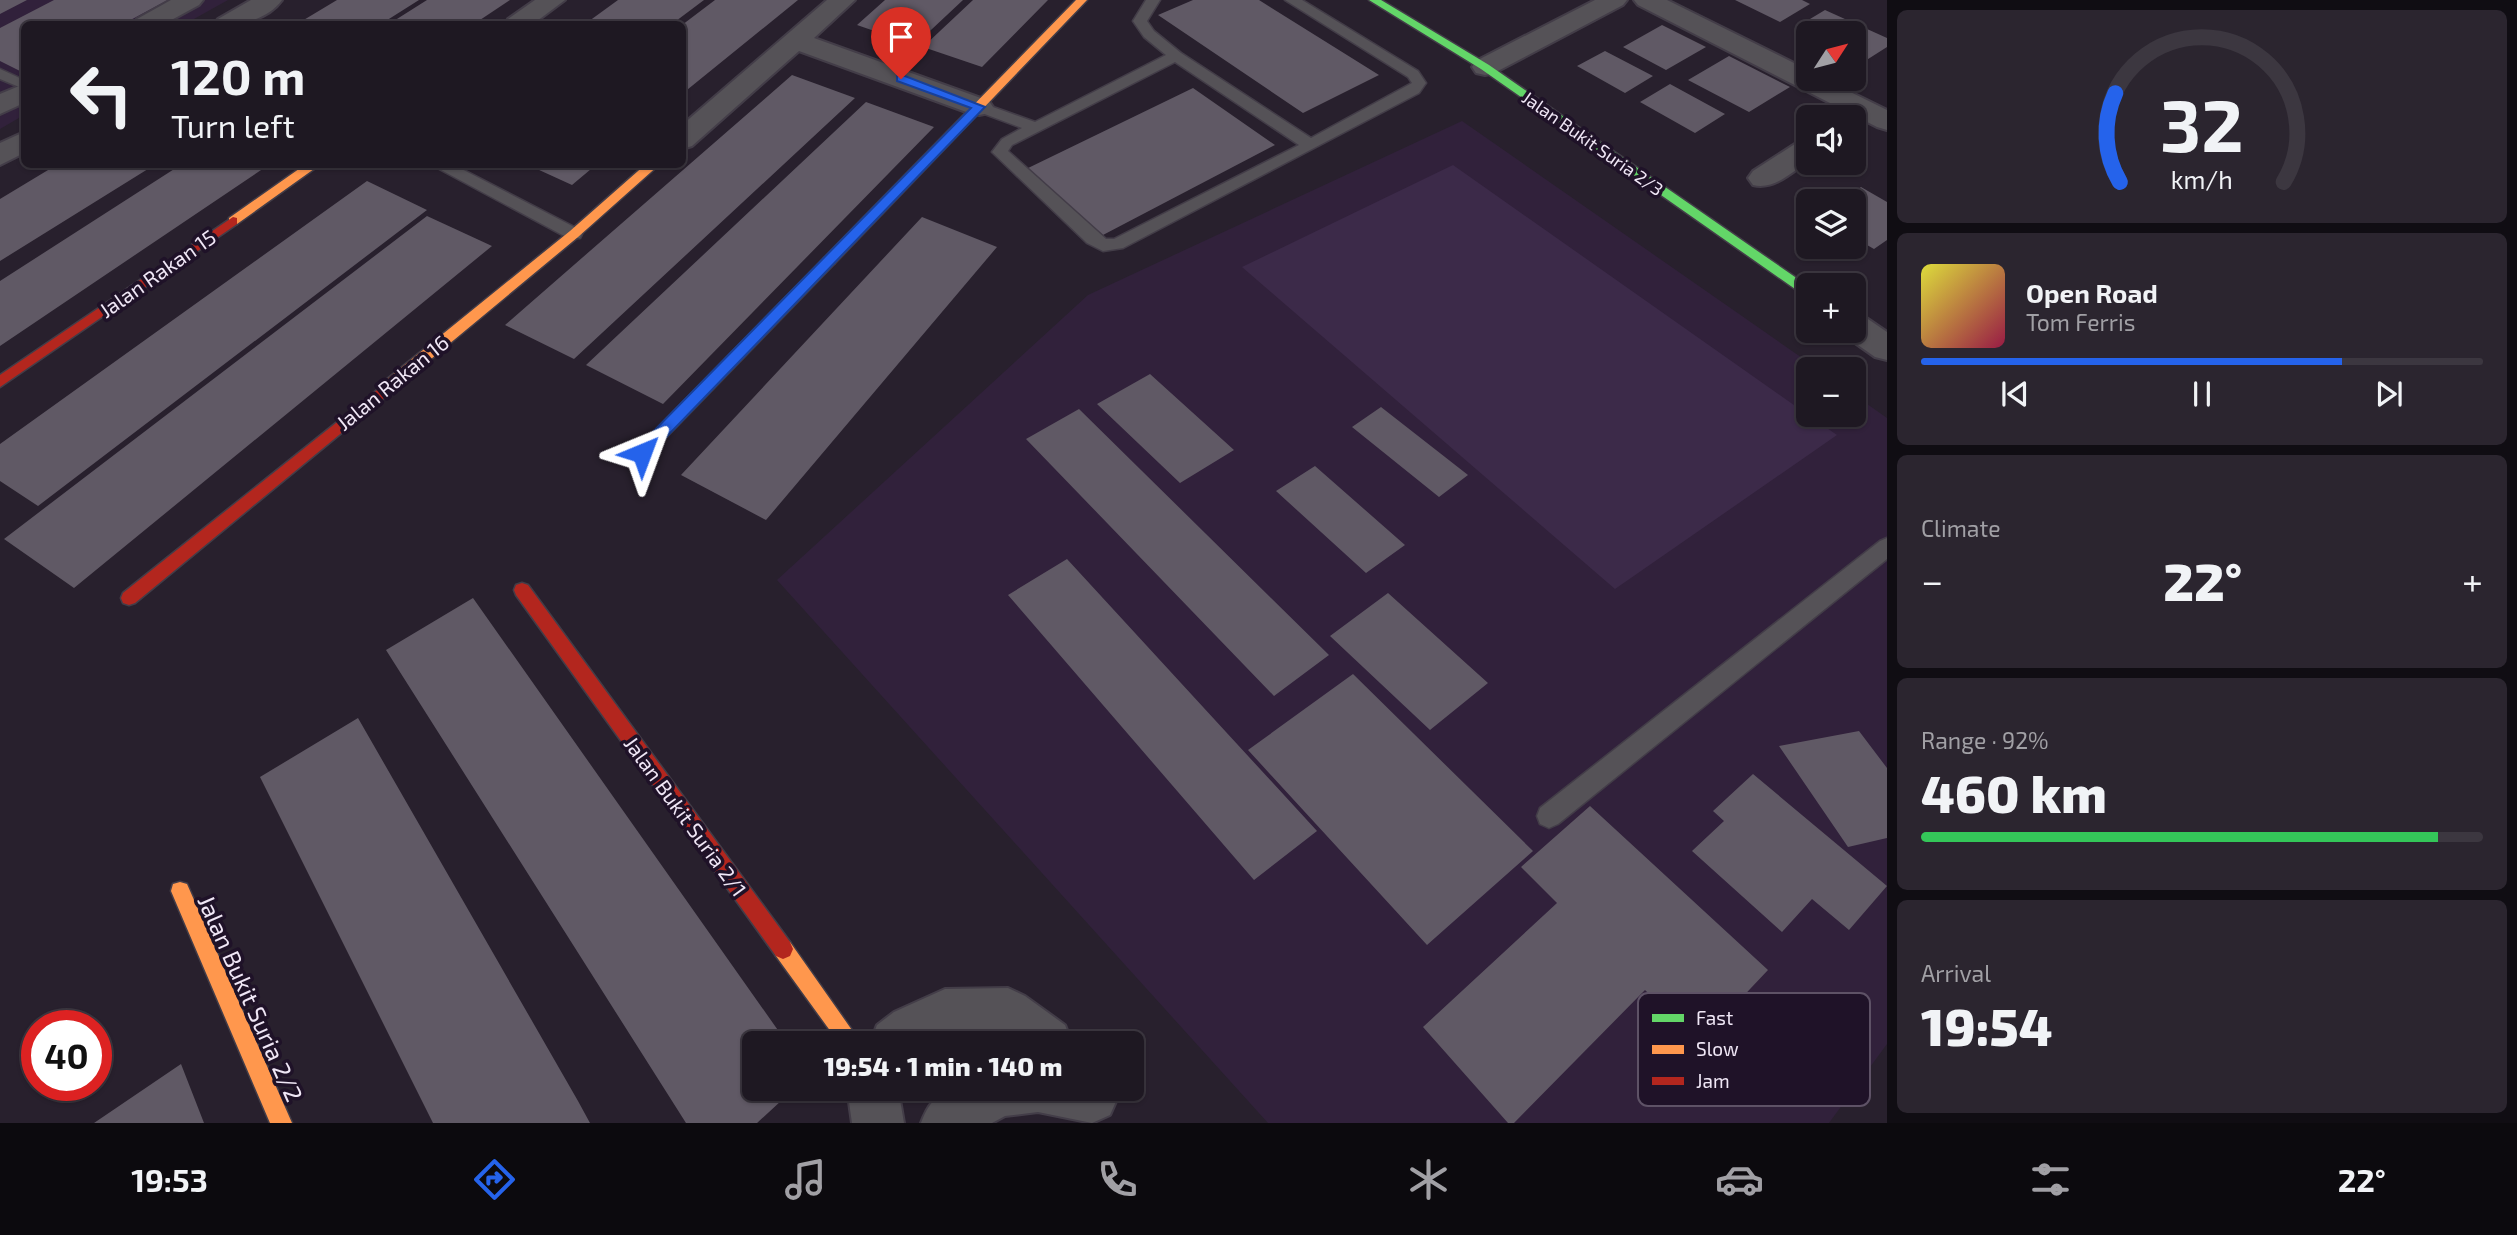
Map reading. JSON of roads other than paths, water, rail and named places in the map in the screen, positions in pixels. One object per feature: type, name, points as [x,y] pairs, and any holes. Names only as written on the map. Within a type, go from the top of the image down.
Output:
[{"type":"street","points":[[152,21],[190,0]]},
{"type":"street","points":[[232,21],[269,0]]},
{"type":"street","points":[[521,21],[552,0]]},
{"type":"street","points":[[686,137],[842,0]]},
{"type":"street","points":[[642,453],[1082,0]]},
{"type":"street","name":"Jalan Bukit Suria 2/3","points":[[1374,0],[1485,67],[1796,285]]},
{"type":"street","points":[[1485,67],[1614,0]]},
{"type":"street","points":[[1647,0],[1868,116]]},
{"type":"street","points":[[796,41],[979,107]]},
{"type":"street","points":[[0,106],[21,94]]},
{"type":"street","points":[[0,156],[21,143]]},
{"type":"street","points":[[1763,178],[1796,156]]},
{"type":"street","name":"Jalan Rakan 15","points":[[0,382],[309,168]]},
{"type":"street","name":"Jalan Rakan 16","points":[[129,598],[574,233],[649,168]]},
{"type":"street","points":[[1866,334],[1887,348]]},
{"type":"street","name":"Jalan Bukit Suria 2/1","points":[[522,590],[842,1031]]},
{"type":"street","name":"Jalan Bukit Suria 2/2","points":[[180,891],[281,1123]]},
{"type":"street","points":[[911,1031],[946,1014],[1009,1013],[1032,1031]]},
{"type":"street","points":[[874,1101],[878,1123]]},
{"type":"street","points":[[951,1119],[983,1101]]},
{"type":"lane","points":[[1153,0],[1140,21],[1149,34],[1176,56],[1310,145]]},
{"type":"lane","points":[[1176,56],[1034,127],[1007,142],[1000,152],[1093,239],[1103,245],[1117,244],[1415,90],[1419,83],[1413,74],[1292,0]]},
{"type":"lane","points":[[0,73],[21,84]]},
{"type":"lane","points":[[979,107],[1034,127]]},
{"type":"lane","points":[[446,168],[574,233]]},
{"type":"lane","points":[[1549,816],[1887,547]]}]
